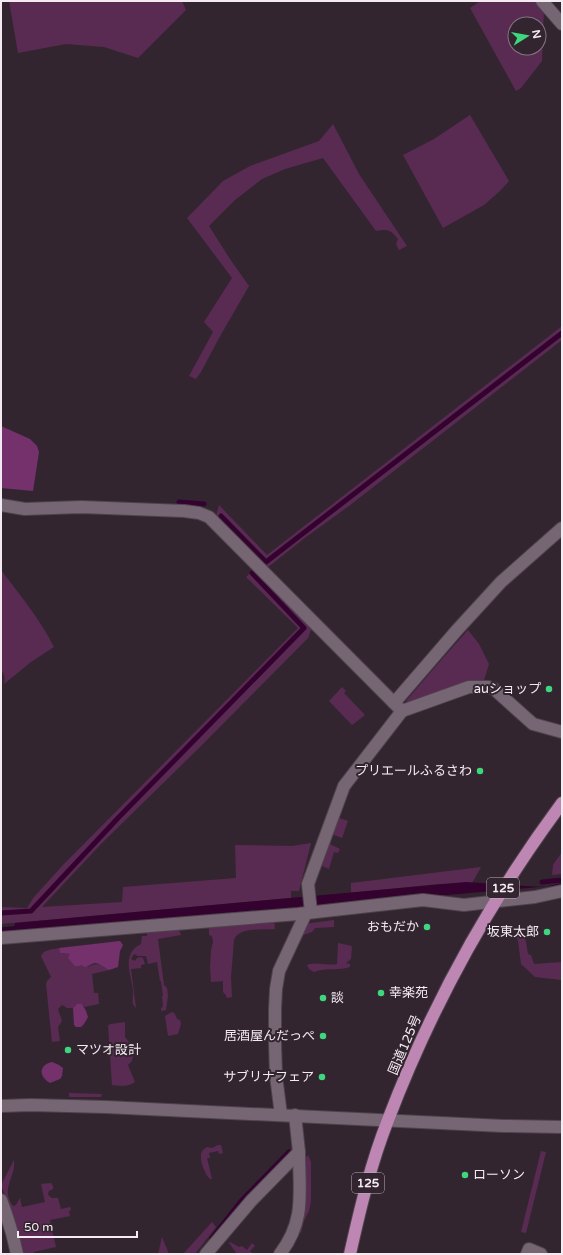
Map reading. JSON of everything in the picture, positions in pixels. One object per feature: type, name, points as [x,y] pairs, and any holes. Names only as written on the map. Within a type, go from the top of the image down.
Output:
[{"type":"highway","name":"国道125号","points":[[350,1254],[375,1158],[388,1120],[435,1009],[494,902],[562,803]]},
{"type":"street","points":[[542,1],[562,24]]},
{"type":"street","points":[[1,505],[25,509],[81,507],[184,511],[199,513],[209,518],[398,707]]},
{"type":"street","points":[[281,1115],[276,1076],[274,1009],[279,971],[309,912],[308,884],[344,786],[398,707],[457,630],[501,582],[562,528]]},
{"type":"street","points":[[398,707],[469,688],[488,687],[494,689],[533,724],[562,732]]},
{"type":"street","points":[[1,938],[309,912],[423,900],[464,905],[535,897],[562,891]]},
{"type":"street","points":[[1,1106],[100,1106],[512,1126],[562,1127]]},
{"type":"street","points":[[280,1254],[295,1230],[299,1217],[299,1152],[295,1116]]},
{"type":"street","points":[[206,1254],[251,1201],[299,1152]]},
{"type":"street","points":[[1,1200],[5,1223],[14,1236],[17,1254]]},
{"type":"street","points":[[527,1254],[529,1249],[541,1254]]},
{"type":"shaded area","points":[[9,1],[182,1],[186,10],[138,58],[104,47],[66,44],[18,53]]},
{"type":"shaded area","points":[[480,1],[536,1],[544,9],[544,16],[507,16],[507,56],[542,56],[542,61],[521,88],[516,91],[470,8]]},
{"type":"shaded area","points":[[470,115],[509,181],[484,205],[443,228],[403,155],[434,139]]},
{"type":"shaded area","points":[[333,124],[359,174],[407,246],[399,250],[396,244],[398,239],[393,233],[386,230],[376,231],[323,158],[285,169],[262,179],[235,200],[209,226],[249,286],[201,372],[196,379],[189,376],[213,332],[204,322],[232,278],[187,218],[223,181],[250,166],[319,141]]},
{"type":"shaded area","points":[[562,326],[562,340],[267,568],[216,516],[219,505],[267,555]]},
{"type":"shaded area","points":[[1,426],[30,439],[37,446],[39,452],[33,491],[1,488]]},
{"type":"shaded area","points":[[1,570],[36,617],[54,647],[31,662],[4,684],[5,680],[1,670]]},
{"type":"shaded area","points":[[253,570],[312,627],[308,638],[101,844],[42,907],[122,902],[123,887],[236,878],[235,845],[292,846],[311,843],[299,891],[291,891],[291,898],[1,924],[1,907],[27,908],[34,897],[63,865],[298,628],[246,577]]},
{"type":"shaded area","points":[[468,630],[479,644],[489,664],[484,680],[462,684],[411,704],[406,701],[442,659]]},
{"type":"shaded area","points":[[342,687],[346,691],[344,693],[365,715],[352,725],[329,701]]},
{"type":"shaded area","points":[[336,817],[348,821],[342,838],[334,835],[332,831]]},
{"type":"shaded area","points":[[328,843],[340,849],[338,853],[334,852],[329,869],[322,866]]},
{"type":"shaded area","points":[[562,852],[562,874],[552,875],[553,865]]},
{"type":"shaded area","points":[[481,867],[472,883],[438,884],[351,893],[351,883]]},
{"type":"shaded area","points":[[466,882],[541,887],[14,933],[15,923]]},
{"type":"shaded area","points":[[562,883],[562,885],[546,886]]},
{"type":"shaded area","points":[[334,920],[334,927],[315,928],[312,932],[297,937],[303,924]]},
{"type":"shaded area","points":[[274,921],[275,929],[246,931],[236,936],[234,940],[231,977],[232,997],[227,998],[223,992],[223,981],[211,982],[210,967],[213,942],[212,936],[209,935],[209,928]]},
{"type":"shaded area","points":[[179,930],[181,935],[158,939],[164,985],[167,988],[168,996],[166,1010],[161,1011],[161,1008],[163,1007],[163,996],[157,962],[148,964],[146,956],[138,956],[134,954],[131,959],[135,961],[137,958],[141,957],[143,958],[145,964],[141,965],[141,968],[131,969],[136,1008],[133,1002],[133,990],[129,971],[129,958],[131,953],[141,944],[142,936],[147,936],[147,933]]},
{"type":"shaded area","points":[[522,932],[525,936],[528,954],[531,955],[534,964],[562,962],[562,980],[535,977],[521,964],[518,941],[515,933]]},
{"type":"shaded area","points":[[120,941],[123,945],[120,951],[118,967],[109,970],[95,963],[86,967],[81,965],[75,966],[68,958],[70,954],[60,953],[59,948]]},
{"type":"shaded area","points":[[338,943],[352,946],[351,959],[346,963],[350,964],[350,967],[314,972],[309,969],[307,965],[310,964],[337,964]]},
{"type":"shaded area","points":[[59,948],[60,953],[70,954],[81,964],[88,967],[94,964],[99,964],[109,970],[92,974],[94,993],[98,993],[99,1004],[84,1007],[82,1004],[77,1004],[73,1008],[67,1008],[62,1005],[58,1009],[62,1021],[58,1027],[60,1041],[52,1042],[46,984],[51,977],[41,956],[46,951]]},
{"type":"shaded area","points":[[77,1004],[82,1004],[88,1017],[81,1027],[76,1027],[74,1025],[73,1008]]},
{"type":"shaded area","points":[[172,1012],[175,1014],[177,1019],[180,1020],[181,1024],[178,1034],[168,1036],[165,1016]]},
{"type":"shaded area","points":[[125,1022],[125,1037],[130,1043],[130,1046],[136,1047],[138,1050],[133,1054],[132,1061],[128,1065],[135,1082],[133,1084],[121,1086],[112,1085],[108,1025]]},
{"type":"shaded area","points":[[52,1062],[63,1068],[60,1079],[50,1083],[42,1075],[42,1068]]},
{"type":"shaded area","points":[[69,1093],[102,1094],[101,1097],[69,1097]]},
{"type":"shaded area","points":[[221,1145],[223,1153],[219,1154],[218,1151],[209,1153],[210,1158],[207,1158],[212,1179],[210,1179],[203,1168],[201,1154],[207,1147],[212,1148]]},
{"type":"shaded area","points":[[541,1151],[546,1152],[526,1233],[521,1232]]},
{"type":"shaded area","points":[[308,1155],[311,1162],[311,1201],[301,1233],[299,1232],[302,1162]]},
{"type":"shaded area","points":[[14,1160],[13,1172],[8,1188],[9,1200],[13,1206],[16,1205],[20,1198],[22,1207],[45,1202],[41,1184],[51,1183],[53,1189],[49,1191],[49,1196],[52,1198],[58,1198],[61,1209],[70,1207],[70,1216],[50,1220],[56,1247],[34,1252],[34,1254],[21,1254],[7,1200],[1,1185]]},
{"type":"shaded area","points":[[212,1222],[216,1227],[195,1254],[183,1254]]},
{"type":"shaded area","points":[[162,1237],[169,1254],[158,1254]]},
{"type":"shaded area","points":[[230,1242],[239,1247],[242,1246],[247,1250],[252,1243],[255,1246],[250,1251],[253,1254],[237,1254],[229,1243]]},
{"type":"waterway","points":[[221,516],[266,562],[562,333]]},
{"type":"waterway","points":[[179,502],[204,504]]},
{"type":"waterway","points":[[1,913],[31,911],[119,817],[304,628],[252,573]]},
{"type":"waterway","points":[[542,882],[562,880]]},
{"type":"waterway","points":[[1,930],[20,928]]},
{"type":"waterway","points":[[212,1238],[242,1200],[289,1152]]},
{"type":"place","name":"auショップ","points":[[549,689]]},
{"type":"place","name":"プリエールふるさわ","points":[[480,771]]},
{"type":"place","name":"おもだか","points":[[427,927]]},
{"type":"place","name":"坂東太郎","points":[[547,932]]},
{"type":"place","name":"幸楽苑","points":[[381,993]]},
{"type":"place","name":"談","points":[[323,998]]},
{"type":"place","name":"居酒屋んだっぺ","points":[[323,1036]]},
{"type":"place","name":"マツオ設計","points":[[68,1050]]},
{"type":"place","name":"サブリナフェア","points":[[322,1077]]},
{"type":"place","name":"ローソン","points":[[465,1175]]}]
